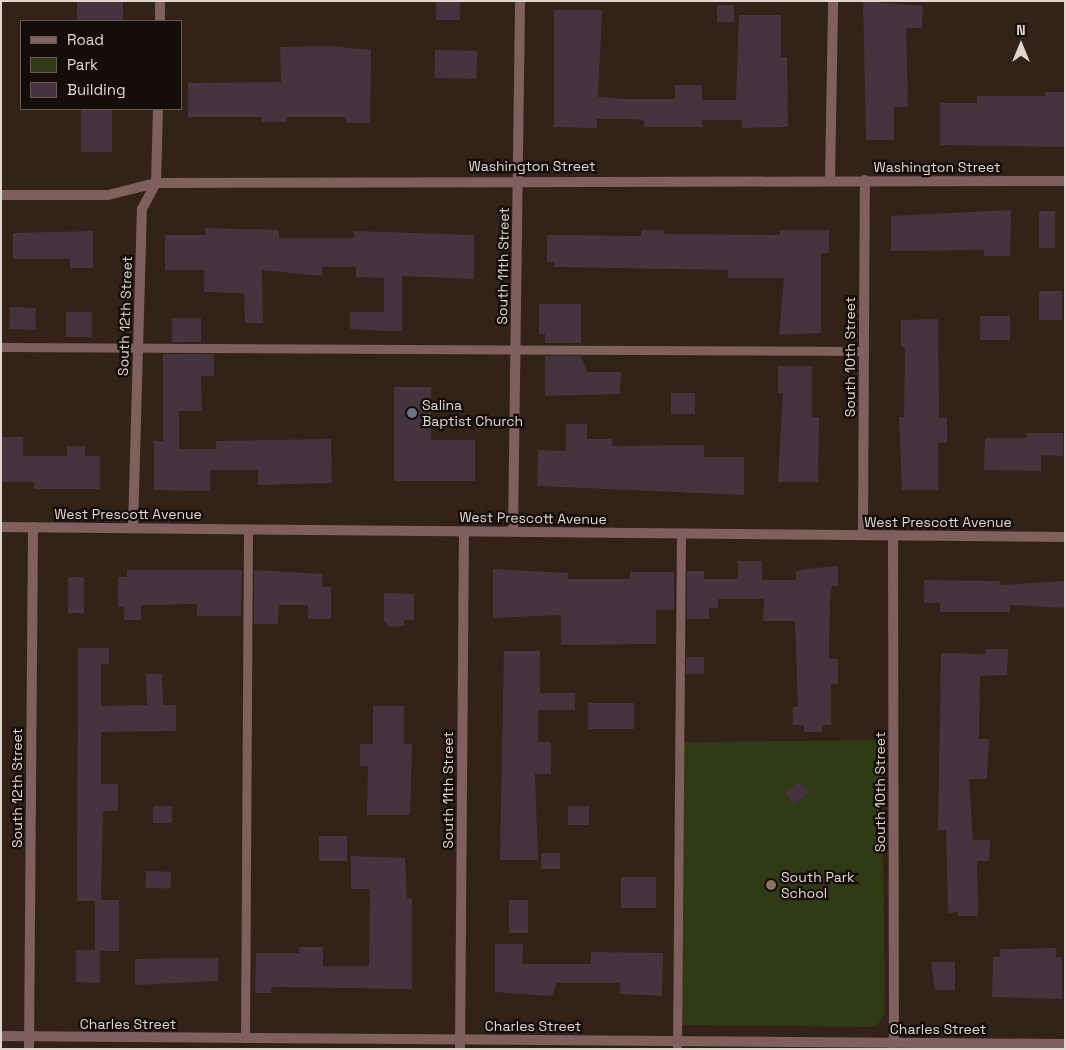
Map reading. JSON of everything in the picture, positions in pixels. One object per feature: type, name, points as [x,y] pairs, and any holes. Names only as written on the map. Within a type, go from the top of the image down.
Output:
[{"type":"street","points":[[160,1],[160,20]]},
{"type":"street","name":"South 11th Street","points":[[513,532],[520,1]]},
{"type":"street","points":[[830,180],[833,1]]},
{"type":"street","name":"South 12th Street","points":[[133,528],[142,209],[156,184],[158,110]]},
{"type":"street","name":"Washington Street","points":[[1,195],[108,195],[156,184],[518,179],[1065,181]]},
{"type":"street","name":"South 10th Street","points":[[863,535],[865,180]]},
{"type":"street","name":"West Prescott Avenue","points":[[1,527],[1065,537]]},
{"type":"street","name":"South 12th Street","points":[[29,1049],[33,527]]},
{"type":"street","name":"South 11th Street","points":[[460,1044],[464,531]]},
{"type":"street","name":"South 10th Street","points":[[893,535],[894,1046]]},
{"type":"street","name":"Charles Street","points":[[1,1036],[245,1038],[460,1044],[894,1046],[1065,1044]]},
{"type":"lane","points":[[1,347],[515,351],[864,351]]},
{"type":"lane","points":[[245,1038],[248,529]]},
{"type":"lane","points":[[677,1045],[681,533]]},
{"type":"green space","points":[[882,740],[885,1013],[879,1023],[872,1027],[681,1025],[684,742]]},
{"type":"building","points":[[77,1],[123,1],[123,20],[77,20]]},
{"type":"building","points":[[863,1],[923,6],[922,28],[906,28],[908,107],[894,107],[894,140],[866,140]]},
{"type":"building","points":[[436,2],[460,2],[460,20],[436,20]]},
{"type":"building","points":[[717,5],[734,5],[734,22],[717,22]]},
{"type":"building","points":[[554,10],[602,10],[598,97],[627,99],[675,99],[675,85],[702,85],[702,100],[736,100],[739,15],[781,15],[781,57],[787,57],[788,127],[742,128],[742,120],[702,120],[702,127],[644,127],[644,121],[636,119],[597,119],[597,128],[554,127]]},
{"type":"building","points":[[330,46],[371,50],[370,123],[346,123],[346,117],[286,117],[286,122],[261,122],[261,117],[188,117],[188,83],[281,82],[280,47]]},
{"type":"building","points":[[435,50],[477,51],[477,79],[435,78]]},
{"type":"building","points":[[1045,92],[1065,92],[1065,147],[940,145],[940,103],[977,103],[977,96],[1045,96]]},
{"type":"building","points":[[81,110],[112,110],[112,152],[81,152]]},
{"type":"building","points":[[1011,210],[1010,256],[984,256],[984,250],[891,251],[891,216]]},
{"type":"building","points":[[1039,211],[1055,211],[1055,248],[1039,248]]},
{"type":"building","points":[[205,228],[279,230],[279,238],[354,238],[354,231],[474,235],[474,279],[402,276],[402,331],[384,331],[350,329],[350,312],[384,312],[384,278],[356,277],[356,267],[322,267],[322,276],[262,270],[263,323],[245,323],[244,293],[204,292],[204,270],[165,270],[165,235],[205,235]]},
{"type":"building","points":[[641,230],[664,230],[664,234],[780,235],[780,230],[829,230],[829,253],[821,253],[821,333],[779,335],[784,278],[728,278],[728,270],[554,267],[554,262],[547,262],[547,235],[641,236]]},
{"type":"building","points":[[93,231],[93,268],[70,268],[70,259],[13,259],[13,233]]},
{"type":"building","points":[[1039,291],[1062,291],[1062,320],[1039,320]]},
{"type":"building","points":[[539,304],[581,304],[581,343],[545,343],[545,334],[539,334]]},
{"type":"building","points":[[10,307],[36,308],[35,330],[9,329]]},
{"type":"building","points":[[66,312],[92,312],[92,337],[66,337]]},
{"type":"building","points":[[980,316],[1010,316],[1010,340],[980,340]]},
{"type":"building","points":[[172,318],[201,318],[201,342],[172,342]]},
{"type":"building","points":[[938,319],[939,418],[947,418],[947,443],[938,443],[938,490],[902,490],[899,417],[904,417],[905,347],[901,347],[901,320]]},
{"type":"building","points":[[163,354],[214,354],[214,376],[201,376],[202,411],[179,411],[179,449],[216,449],[216,441],[331,439],[332,483],[258,485],[258,470],[210,470],[210,491],[154,490],[154,441],[163,441]]},
{"type":"building","points":[[545,356],[581,356],[587,372],[621,372],[620,394],[545,396]]},
{"type":"building","points":[[778,366],[812,366],[812,417],[819,417],[818,482],[778,482],[783,393],[778,393]]},
{"type":"building","name":"Salina Baptist Church","points":[[394,387],[431,387],[431,440],[475,440],[475,481],[394,481]]},
{"type":"building","points":[[671,393],[695,393],[695,414],[671,414]]},
{"type":"building","points":[[566,424],[587,424],[587,439],[612,439],[612,446],[704,445],[704,457],[744,457],[744,495],[537,486],[538,450],[566,451]]},
{"type":"building","points":[[1027,433],[1063,433],[1063,456],[1041,455],[1041,471],[984,470],[985,438],[1027,438]]},
{"type":"building","points":[[1,437],[23,437],[23,456],[67,456],[67,446],[85,446],[85,456],[100,456],[100,489],[34,489],[34,482],[1,482]]},
{"type":"building","points":[[738,561],[762,561],[762,580],[796,580],[796,572],[805,569],[838,566],[838,586],[832,586],[830,597],[829,659],[838,659],[838,684],[831,684],[831,725],[822,725],[822,732],[804,732],[804,725],[793,725],[793,707],[798,707],[795,621],[763,621],[764,599],[718,599],[718,608],[709,608],[709,619],[687,619],[687,571],[704,571],[704,579],[738,579]]},
{"type":"building","points":[[493,569],[568,573],[568,579],[630,579],[630,572],[674,572],[674,610],[656,610],[656,644],[561,645],[561,615],[493,618]]},
{"type":"building","points":[[127,570],[242,570],[241,616],[197,616],[197,604],[141,605],[141,620],[124,620],[124,607],[118,607],[118,577],[127,577]]},
{"type":"building","points":[[254,570],[322,574],[322,587],[331,587],[331,619],[308,619],[308,605],[279,605],[278,624],[254,624]]},
{"type":"building","points":[[68,577],[84,577],[84,613],[68,613]]},
{"type":"building","points":[[924,580],[1000,581],[1000,585],[1065,581],[1065,608],[1010,605],[1010,612],[940,612],[940,603],[924,603]]},
{"type":"building","points":[[384,593],[414,594],[414,620],[404,620],[404,626],[389,627],[384,621]]},
{"type":"building","points":[[78,648],[109,648],[109,664],[101,664],[101,706],[147,705],[146,674],[162,674],[163,705],[176,705],[176,731],[101,732],[101,784],[118,784],[118,811],[103,811],[101,900],[119,900],[119,951],[100,951],[100,983],[76,982],[76,950],[95,950],[95,901],[77,901]]},
{"type":"building","points":[[986,649],[1008,649],[1007,675],[980,676],[979,739],[989,739],[987,779],[969,779],[973,840],[990,840],[989,861],[977,861],[978,916],[958,916],[958,912],[948,913],[946,830],[938,830],[941,653],[985,654]]},
{"type":"building","points":[[504,651],[540,651],[540,693],[575,693],[575,710],[538,710],[538,742],[551,742],[551,774],[535,774],[538,860],[500,860]]},
{"type":"building","points":[[686,657],[704,657],[704,674],[686,674]]},
{"type":"building","points":[[588,703],[634,703],[634,729],[588,729]]},
{"type":"building","points":[[373,706],[404,706],[404,744],[412,744],[410,815],[367,815],[368,766],[360,766],[360,744],[373,744]]},
{"type":"building","points":[[800,781],[809,793],[794,804],[785,792]]},
{"type":"building","points":[[153,806],[172,806],[172,823],[153,823]]},
{"type":"building","points":[[568,806],[589,806],[589,825],[568,825]]},
{"type":"building","points":[[319,836],[347,836],[347,861],[319,861]]},
{"type":"building","points":[[541,853],[560,853],[560,869],[541,869]]},
{"type":"building","points":[[351,856],[405,858],[407,899],[412,899],[412,989],[271,987],[271,993],[255,993],[256,953],[299,953],[299,947],[323,947],[323,966],[369,966],[370,889],[351,889]]},
{"type":"building","points":[[146,871],[171,872],[170,889],[145,888]]},
{"type":"building","points":[[621,877],[656,877],[656,908],[621,908]]},
{"type":"building","points":[[509,900],[528,900],[528,933],[509,933]]},
{"type":"building","points":[[495,944],[523,944],[522,964],[591,964],[591,952],[663,953],[662,996],[620,994],[620,983],[557,983],[552,996],[495,992]]},
{"type":"building","points":[[1056,948],[1056,957],[1062,957],[1062,999],[992,997],[993,957],[1000,957],[1000,949]]},
{"type":"building","points":[[218,958],[218,981],[135,985],[135,959]]},
{"type":"building","points":[[931,962],[955,962],[955,990],[935,990]]},
{"type":"place","name":"Salina Baptist Church","points":[[412,413]]},
{"type":"place","name":"South Park School","points":[[771,885]]}]
